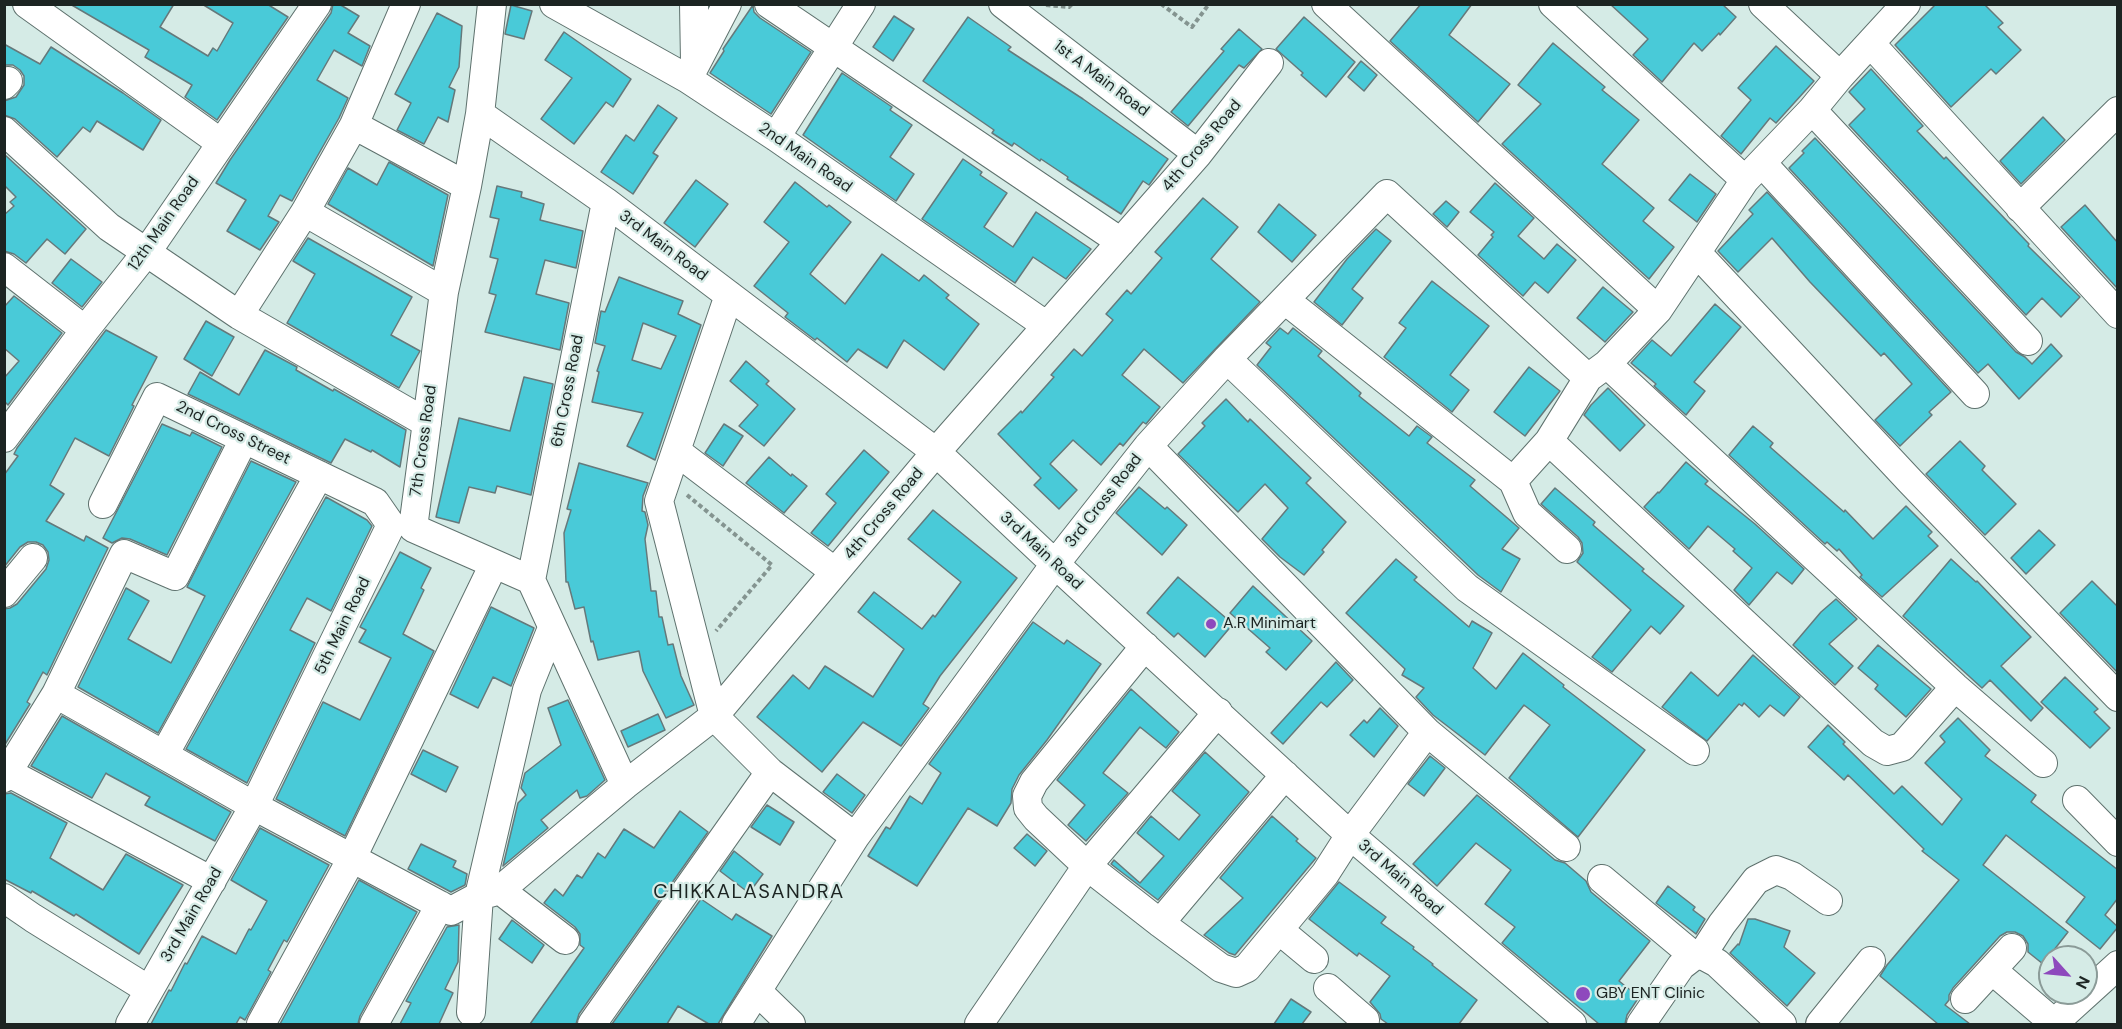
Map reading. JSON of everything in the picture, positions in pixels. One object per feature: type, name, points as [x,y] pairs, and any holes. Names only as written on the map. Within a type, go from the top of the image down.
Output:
[{"type":"street","points":[[27,4],[220,143]]},
{"type":"street","name":"12th Main Road","points":[[9,421],[146,253],[317,4]]},
{"type":"street","points":[[239,315],[305,212],[354,125],[406,4]]},
{"type":"street","name":"7th Cross Road","points":[[492,4],[480,114],[444,292],[413,528],[490,572],[531,580]]},
{"type":"street","name":"2nd Main Road","points":[[554,4],[691,71],[776,137],[1047,326]]},
{"type":"street","points":[[691,71],[694,4]]},
{"type":"street","points":[[691,71],[726,4]]},
{"type":"street","points":[[769,4],[1121,242]]},
{"type":"street","name":"1st A Main Road","points":[[1003,4],[1198,154]]},
{"type":"street","points":[[1326,4],[1658,310]]},
{"type":"street","points":[[1553,4],[1754,171],[1975,394]]},
{"type":"street","points":[[1763,4],[1839,76]]},
{"type":"street","points":[[1514,481],[1549,441],[1598,371],[1658,310],[1754,171],[1812,110],[1839,76],[1871,45],[1906,4]]},
{"type":"street","points":[[776,137],[833,48],[855,7]]},
{"type":"street","points":[[1871,45],[2118,314]]},
{"type":"street","name":"4th Cross Road","points":[[445,908],[489,893],[714,716],[936,452],[1198,154],[1269,63]]},
{"type":"street","points":[[1812,110],[2028,341]]},
{"type":"street","points":[[2020,208],[2118,111]]},
{"type":"street","name":"3rd Main Road","points":[[480,114],[606,202],[936,452],[1350,835],[1572,1024]]},
{"type":"street","points":[[354,125],[467,186]]},
{"type":"street","points":[[4,131],[109,227],[146,253],[239,315],[427,423]]},
{"type":"street","name":"3rd Cross Road","points":[[736,1024],[855,837],[1055,564],[1148,446],[1227,359],[1387,194],[1598,371]]},
{"type":"street","name":"6th Cross Road","points":[[531,580],[606,202]]},
{"type":"street","points":[[305,212],[444,292]]},
{"type":"street","points":[[1697,253],[1910,481],[2118,697]]},
{"type":"street","points":[[4,267],[85,330]]},
{"type":"street","points":[[729,295],[659,501],[714,716],[770,772],[855,837]]},
{"type":"street","points":[[1285,300],[1514,481],[1527,513],[1567,549]]},
{"type":"street","points":[[1227,359],[1467,588],[1695,751]]},
{"type":"street","points":[[1598,371],[2043,763]]},
{"type":"street","name":"2nd Cross Street","points":[[104,504],[158,397],[320,475]]},
{"type":"street","points":[[212,881],[6,775],[56,693],[124,554],[175,576],[244,439]]},
{"type":"street","points":[[1549,441],[1873,742],[1887,751],[1902,747],[1955,687]]},
{"type":"street","points":[[1148,446],[1427,732],[1566,847]]},
{"type":"street","points":[[676,451],[835,572]]},
{"type":"street","points":[[164,755],[320,475]]},
{"type":"street","name":"5th Main Road","points":[[254,807],[392,525],[375,502],[320,475]]},
{"type":"street","points":[[4,593],[33,558]]},
{"type":"street","points":[[261,1024],[352,858],[490,572]]},
{"type":"street","points":[[531,580],[625,785]]},
{"type":"street","points":[[471,1012],[489,893],[527,690],[552,628]]},
{"type":"street","points":[[1145,646],[1034,782],[1027,796],[1028,808],[1087,866],[1221,968],[1236,973],[1247,968],[1325,874],[1350,835],[1427,732]]},
{"type":"street","points":[[56,693],[254,807],[445,908],[374,1024]]},
{"type":"street","points":[[979,1024],[1087,866],[1218,712]]},
{"type":"street","points":[[592,1024],[770,772]]},
{"type":"street","points":[[1160,923],[1285,775]]},
{"type":"street","points":[[2077,800],[2118,842]]},
{"type":"street","name":"3rd Main Road","points":[[130,1024],[254,807]]},
{"type":"street","points":[[1641,1024],[1681,966],[1698,956],[1756,880],[1776,870],[1791,876],[1828,901]]},
{"type":"street","points":[[1602,879],[1698,956],[1717,963],[1782,1024]]},
{"type":"street","points":[[489,893],[565,940]]},
{"type":"street","points":[[4,898],[149,990]]},
{"type":"street","points":[[1279,930],[1314,959]]},
{"type":"street","points":[[1965,999],[2012,948]]},
{"type":"street","points":[[1820,1024],[1871,962]]},
{"type":"street","points":[[1992,970],[2054,1024],[2118,965]]},
{"type":"street","points":[[1328,988],[1366,1023]]},
{"type":"street","points":[[757,991],[791,1024]]},
{"type":"path","points":[[1040,4],[1069,7],[1072,4]]},
{"type":"path","points":[[1161,4],[1192,27],[1209,4]]},
{"type":"path","points":[[687,494],[772,565],[715,632]]},
{"type":"building","points":[[70,4],[174,4],[160,27],[208,56],[213,48],[217,51],[233,23],[202,4],[267,4],[288,17],[217,120],[185,97],[192,85],[145,57],[149,50]]},
{"type":"building","points":[[333,4],[339,4],[359,16],[348,33],[370,46],[362,66],[334,50],[317,80],[348,98],[292,201],[280,195],[268,216],[279,222],[260,250],[227,231],[246,200],[216,183],[331,13]]},
{"type":"building","points":[[1421,4],[1472,4],[1449,35],[1510,84],[1478,122],[1390,41]]},
{"type":"building","points":[[1610,4],[1722,4],[1736,17],[1702,51],[1694,43],[1662,82],[1633,55],[1648,39]]},
{"type":"building","points":[[1936,4],[1984,4],[2003,23],[1998,27],[2021,50],[1996,74],[1991,69],[1951,107],[1895,45]]},
{"type":"building","points":[[511,5],[532,11],[524,39],[505,34]]},
{"type":"building","points":[[753,5],[754,12],[760,18],[811,52],[771,114],[710,73],[724,51],[723,49]]},
{"type":"building","points":[[437,13],[462,26],[459,67],[449,87],[455,90],[448,122],[438,117],[424,144],[397,130],[411,103],[395,94]]},
{"type":"building","points":[[894,16],[914,29],[893,61],[873,47]]},
{"type":"building","points":[[968,17],[1011,47],[1008,50],[1168,159],[1149,185],[1143,181],[1121,214],[1041,159],[1040,161],[1014,143],[1012,146],[992,133],[994,130],[923,81]]},
{"type":"building","points":[[1304,17],[1355,62],[1326,97],[1276,49]]},
{"type":"building","points":[[1239,29],[1262,49],[1244,68],[1239,65],[1188,126],[1171,112],[1224,51],[1221,49]]},
{"type":"building","points":[[564,32],[631,79],[613,107],[606,102],[574,144],[541,119],[572,78],[545,60]]},
{"type":"building","points":[[1553,43],[1605,87],[1602,90],[1639,120],[1602,164],[1654,208],[1643,221],[1674,247],[1649,279],[1502,144],[1541,104],[1518,85]]},
{"type":"building","points":[[4,44],[40,64],[51,47],[161,120],[143,150],[97,121],[90,132],[83,127],[57,157],[15,119],[4,115],[4,101],[16,97],[24,85],[24,76],[13,65],[4,65]]},
{"type":"building","points":[[1776,46],[1814,81],[1776,123],[1770,118],[1741,154],[1721,136],[1751,100],[1738,88]]},
{"type":"building","points":[[1361,61],[1377,75],[1364,91],[1348,77]]},
{"type":"building","points":[[1871,69],[1923,126],[1917,131],[1944,159],[1946,157],[2029,244],[2028,246],[2080,297],[2061,317],[2042,298],[2026,315],[1849,125],[1865,109],[1849,92]]},
{"type":"building","points":[[842,73],[892,107],[890,110],[912,125],[890,157],[914,174],[896,201],[803,135]]},
{"type":"building","points":[[658,105],[677,118],[653,153],[658,156],[633,194],[601,172],[626,135],[634,141]]},
{"type":"building","points":[[2043,117],[2065,140],[2021,184],[2000,161]]},
{"type":"building","points":[[1815,138],[2016,352],[2032,364],[2051,344],[2062,356],[2019,399],[1988,364],[1978,373],[1789,168]]},
{"type":"building","points":[[4,154],[86,229],[65,254],[47,239],[26,263],[14,254],[4,251],[4,215],[14,206],[10,202],[16,197],[4,185]]},
{"type":"building","points":[[963,159],[982,172],[980,175],[1007,193],[984,227],[1013,247],[1036,212],[1091,249],[1066,279],[1033,257],[1015,283],[922,219]]},
{"type":"building","points":[[389,162],[448,195],[433,266],[328,204],[348,168],[377,185]]},
{"type":"building","points":[[1690,174],[1716,194],[1697,222],[1669,200]]},
{"type":"building","points":[[696,180],[728,204],[695,247],[664,223]]},
{"type":"building","points":[[795,182],[851,222],[810,274],[845,304],[882,254],[919,281],[924,275],[949,295],[946,298],[979,324],[944,370],[904,340],[887,368],[858,349],[847,362],[817,338],[815,340],[785,317],[788,313],[754,286],[789,242],[764,222]]},
{"type":"building","points":[[1495,183],[1534,218],[1518,236],[1544,259],[1557,244],[1576,260],[1548,293],[1535,282],[1523,296],[1478,255],[1493,237],[1491,235],[1494,232],[1470,212]]},
{"type":"building","points":[[497,186],[522,192],[521,197],[544,204],[540,220],[583,231],[576,268],[545,260],[536,294],[569,303],[560,350],[485,332],[496,295],[489,293],[498,259],[490,257],[499,219],[490,217]]},
{"type":"building","points":[[1767,192],[1951,392],[1929,412],[1932,415],[1900,446],[1875,420],[1912,384],[1884,353],[1881,356],[1810,282],[1772,238],[1738,272],[1718,251],[1753,214],[1749,210]]},
{"type":"building","points":[[1203,198],[1238,227],[1211,259],[1260,302],[1183,383],[1144,349],[1122,375],[1160,407],[1146,424],[1143,422],[1123,446],[1120,443],[1101,465],[1073,440],[1050,464],[1077,490],[1059,509],[1034,485],[1041,478],[998,434],[1021,411],[1022,413],[1054,377],[1051,375],[1074,349],[1082,356],[1113,320],[1106,314],[1127,290],[1131,294],[1162,258],[1155,252]]},
{"type":"building","points":[[1446,201],[1459,212],[1447,227],[1433,214]]},
{"type":"building","points":[[1279,204],[1316,235],[1292,262],[1258,232]]},
{"type":"building","points":[[2085,205],[2118,243],[2118,289],[2061,227]]},
{"type":"building","points":[[1376,229],[1391,241],[1352,289],[1363,298],[1342,325],[1314,302],[1347,259]]},
{"type":"building","points":[[308,238],[412,297],[391,335],[420,351],[399,388],[287,323],[315,274],[293,261]]},
{"type":"building","points":[[71,259],[102,282],[82,307],[52,283]]},
{"type":"building","points":[[619,277],[683,301],[678,314],[701,325],[655,460],[627,446],[643,413],[592,402],[599,372],[597,371],[605,346],[595,343],[601,311],[605,312]],"holes":[[[643,323],[676,336],[661,369],[632,360]]]},
{"type":"building","points":[[1432,281],[1489,326],[1450,375],[1469,390],[1452,412],[1384,357],[1406,328],[1399,323]]},
{"type":"building","points":[[1603,287],[1633,312],[1605,342],[1577,318]]},
{"type":"building","points":[[14,296],[62,333],[8,405],[4,401],[4,378],[19,361],[4,348],[4,307]]},
{"type":"building","points":[[1715,304],[1741,327],[1694,382],[1705,391],[1686,415],[1654,386],[1656,384],[1631,363],[1652,340],[1671,356]]},
{"type":"building","points":[[206,321],[234,337],[212,376],[184,359]]},
{"type":"building","points":[[1280,328],[1288,334],[1293,328],[1322,351],[1318,356],[1361,393],[1359,396],[1409,436],[1417,426],[1432,437],[1427,443],[1475,480],[1470,486],[1519,528],[1502,549],[1520,559],[1501,592],[1478,575],[1257,365],[1271,347],[1266,343]]},
{"type":"building","points":[[106,330],[157,357],[109,456],[75,438],[50,485],[64,494],[46,521],[84,541],[86,536],[108,548],[47,675],[43,672],[27,702],[30,704],[4,746],[4,609],[17,604],[46,569],[49,560],[48,552],[43,545],[28,542],[20,547],[4,567],[4,475],[18,456],[14,454],[17,448]]},
{"type":"building","points":[[265,350],[297,367],[296,370],[333,391],[334,389],[406,430],[400,467],[372,450],[371,452],[345,439],[331,463],[188,394],[200,372],[239,395]]},
{"type":"building","points":[[746,361],[769,381],[766,384],[795,409],[764,446],[739,426],[758,405],[730,381]]},
{"type":"building","points":[[1529,367],[1560,391],[1525,436],[1494,412]]},
{"type":"building","points":[[524,377],[553,384],[531,495],[497,486],[495,493],[469,487],[459,523],[436,517],[459,418],[510,431]]},
{"type":"building","points":[[1608,388],[1645,425],[1620,451],[1584,415]]},
{"type":"building","points":[[1226,399],[1248,422],[1250,419],[1311,478],[1306,483],[1346,522],[1304,575],[1280,557],[1262,539],[1288,508],[1265,484],[1238,512],[1178,454],[1205,426],[1202,423]]},
{"type":"building","points":[[162,424],[190,436],[192,432],[222,447],[167,555],[130,539],[122,538],[112,543],[103,538]]},
{"type":"building","points":[[724,424],[743,436],[723,466],[705,453]]},
{"type":"building","points":[[1753,426],[1773,443],[1770,447],[1844,512],[1845,510],[1873,539],[1906,506],[1932,532],[1928,536],[1938,546],[1882,597],[1860,577],[1862,575],[1839,549],[1837,551],[1827,542],[1825,544],[1729,455]]},
{"type":"building","points":[[1960,441],[1985,466],[1982,470],[2016,504],[1985,535],[1926,474]]},
{"type":"building","points":[[864,450],[889,472],[828,546],[811,533],[836,503],[826,494]]},
{"type":"building","points":[[769,457],[807,486],[784,513],[746,483]]},
{"type":"building","points":[[251,461],[296,482],[158,733],[78,687],[126,588],[149,601],[128,639],[171,663],[205,596],[187,587]]},
{"type":"building","points":[[1686,462],[1708,481],[1705,484],[1755,524],[1804,569],[1792,584],[1777,572],[1749,605],[1734,590],[1752,568],[1733,551],[1735,549],[1708,526],[1689,549],[1644,507]]},
{"type":"building","points":[[579,463],[648,483],[643,496],[642,511],[645,512],[648,525],[645,539],[651,591],[656,591],[659,617],[662,617],[668,645],[673,644],[681,676],[694,705],[666,718],[643,671],[639,651],[598,660],[593,641],[591,642],[584,607],[575,609],[568,582],[566,582],[564,533],[571,510],[567,509]]},
{"type":"building","points":[[1139,487],[1187,525],[1162,555],[1116,513]]},
{"type":"building","points":[[1555,488],[1595,522],[1593,525],[1644,569],[1642,571],[1684,606],[1660,634],[1651,626],[1612,672],[1592,657],[1631,610],[1577,562],[1583,553],[1582,543],[1541,504]]},
{"type":"building","points":[[326,497],[367,520],[372,526],[331,611],[307,598],[290,630],[315,643],[247,783],[186,749]]},
{"type":"building","points":[[933,510],[1017,578],[940,676],[923,704],[929,708],[901,746],[863,722],[822,772],[757,717],[793,675],[809,689],[825,666],[873,697],[904,649],[858,612],[874,592],[922,629],[933,615],[935,617],[961,582],[908,539]]},
{"type":"building","points":[[2039,530],[2055,545],[2026,574],[2011,558]]},
{"type":"building","points":[[400,552],[431,568],[421,588],[424,590],[403,634],[434,651],[345,836],[276,799],[323,702],[360,720],[391,658],[359,642],[366,630],[360,627]]},
{"type":"building","points":[[1396,559],[1417,577],[1414,580],[1469,627],[1472,621],[1492,633],[1473,668],[1496,689],[1523,653],[1645,750],[1578,837],[1509,778],[1550,725],[1524,705],[1485,755],[1433,715],[1416,697],[1424,688],[1402,675],[1405,669],[1346,613]]},
{"type":"building","points":[[1951,559],[1977,581],[2031,637],[2001,666],[2043,708],[2031,721],[1990,680],[1982,688],[1903,616]]},
{"type":"building","points":[[1178,577],[1233,624],[1205,657],[1178,633],[1174,637],[1147,613]]},
{"type":"building","points":[[2092,581],[2118,607],[2118,673],[2060,613]]},
{"type":"building","points":[[1253,586],[1312,641],[1286,670],[1266,652],[1270,648],[1230,613]]},
{"type":"building","points":[[1836,599],[1857,619],[1829,644],[1853,666],[1835,685],[1793,645],[1821,612]]},
{"type":"building","points":[[491,607],[534,628],[511,686],[493,677],[478,708],[450,694]]},
{"type":"building","points":[[1033,622],[1064,644],[1067,640],[1101,664],[1019,775],[1012,789],[1011,803],[997,826],[968,808],[917,886],[868,856],[886,827],[890,829],[910,796],[922,804],[941,773],[929,764]]},
{"type":"building","points":[[1878,645],[1931,689],[1906,717],[1875,689],[1878,685],[1858,668]]},
{"type":"building","points":[[1753,655],[1800,697],[1784,716],[1770,705],[1759,717],[1744,703],[1742,706],[1739,704],[1707,741],[1662,707],[1691,672],[1718,696]]},
{"type":"building","points":[[1336,662],[1353,680],[1327,707],[1321,702],[1283,744],[1271,733]]},
{"type":"building","points":[[2065,677],[2098,709],[2094,712],[2110,728],[2090,748],[2041,702]]},
{"type":"building","points":[[1131,689],[1179,732],[1166,748],[1140,727],[1103,773],[1128,793],[1086,841],[1068,825],[1085,805],[1057,780]]},
{"type":"building","points":[[568,700],[605,780],[587,796],[580,798],[577,790],[541,820],[548,828],[503,866],[518,803],[526,795],[521,788],[525,773],[561,745],[548,708]]},
{"type":"building","points":[[1380,708],[1398,726],[1374,757],[1350,735],[1364,720],[1367,723]]},
{"type":"building","points":[[658,714],[665,730],[628,747],[621,731]]},
{"type":"building","points":[[62,716],[231,812],[215,841],[145,805],[150,797],[106,773],[92,798],[31,766]]},
{"type":"building","points":[[1958,718],[1990,750],[1985,756],[2036,795],[2031,802],[2118,870],[2118,898],[2105,915],[2118,927],[2100,949],[2098,945],[2066,922],[2085,897],[2006,835],[1983,865],[2068,932],[2058,945],[2038,945],[2038,960],[2028,952],[2028,944],[2023,936],[2015,932],[2007,932],[2000,936],[1953,988],[1945,1005],[1970,1024],[1938,1024],[1880,976],[1959,880],[1922,851],[1924,849],[1848,775],[1844,780],[1808,747],[1828,725],[1845,742],[1843,744],[1894,794],[1902,786],[1942,825],[1962,799],[1925,763],[1945,742],[1940,736]]},
{"type":"building","points":[[423,750],[458,767],[446,792],[411,774]]},
{"type":"building","points":[[1205,752],[1249,792],[1158,900],[1111,864],[1114,860],[1140,883],[1164,856],[1137,833],[1151,816],[1179,840],[1200,815],[1172,791]]},
{"type":"building","points":[[1430,756],[1445,768],[1424,796],[1408,784]]},
{"type":"building","points":[[837,774],[865,795],[852,813],[823,792]]},
{"type":"building","points":[[11,793],[67,823],[50,858],[103,890],[126,854],[183,885],[139,954],[76,914],[74,916],[32,891],[31,893],[4,879],[4,794]]},
{"type":"building","points":[[1477,795],[1555,860],[1565,863],[1586,881],[1591,892],[1650,941],[1619,981],[1639,997],[1627,1015],[1625,1024],[1599,1024],[1502,943],[1515,927],[1485,904],[1511,870],[1476,843],[1437,886],[1413,864]]},
{"type":"building","points":[[767,805],[794,822],[780,845],[751,827]]},
{"type":"building","points":[[680,811],[708,832],[579,1014],[576,1024],[530,1024],[584,948],[580,945],[580,934],[575,927],[544,903],[555,889],[563,896],[577,875],[582,878],[598,853],[605,858],[624,829],[654,848]]},
{"type":"building","points":[[1272,816],[1316,858],[1235,955],[1204,935],[1243,898],[1220,878]]},
{"type":"building","points":[[260,828],[329,865],[287,942],[284,940],[268,970],[271,972],[245,1020],[240,1017],[236,1024],[151,1024],[202,936],[236,954],[249,929],[251,930],[267,901],[231,880]]},
{"type":"building","points":[[1027,834],[1047,851],[1035,866],[1014,848]]},
{"type":"building","points":[[421,844],[456,861],[453,867],[467,874],[465,885],[451,892],[408,869]]},
{"type":"building","points":[[734,851],[763,874],[749,893],[720,871]]},
{"type":"building","points":[[359,880],[417,912],[360,1016],[358,1024],[280,1024]]},
{"type":"building","points":[[1339,882],[1386,917],[1381,923],[1414,947],[1413,949],[1432,965],[1477,1000],[1459,1024],[1388,1024],[1381,1019],[1380,1014],[1370,1002],[1390,976],[1359,953],[1357,956],[1309,919]]},
{"type":"building","points":[[1668,886],[1695,907],[1693,910],[1705,919],[1696,934],[1656,903]]},
{"type":"building","points":[[701,899],[732,920],[736,914],[772,936],[718,1024],[709,1024],[678,1006],[667,1024],[612,1024]]},
{"type":"building","points":[[1748,919],[1755,919],[1790,931],[1784,947],[1815,973],[1787,1006],[1730,953],[1739,945]]},
{"type":"building","points":[[512,920],[544,945],[532,963],[499,939]]},
{"type":"building","points":[[459,925],[458,962],[445,989],[453,993],[439,1024],[400,1024],[411,1003],[406,1001],[447,927]]},
{"type":"building","points":[[1291,999],[1311,1012],[1302,1024],[1274,1024]]},
{"type":"place","name":"A.R Minimart","points":[[1211,624]]},
{"type":"place","name":"GBY ENT Clinic","points":[[1583,994]]},
{"type":"district","name":"CHIKKALASANDRA","points":[[749,893]]}]
